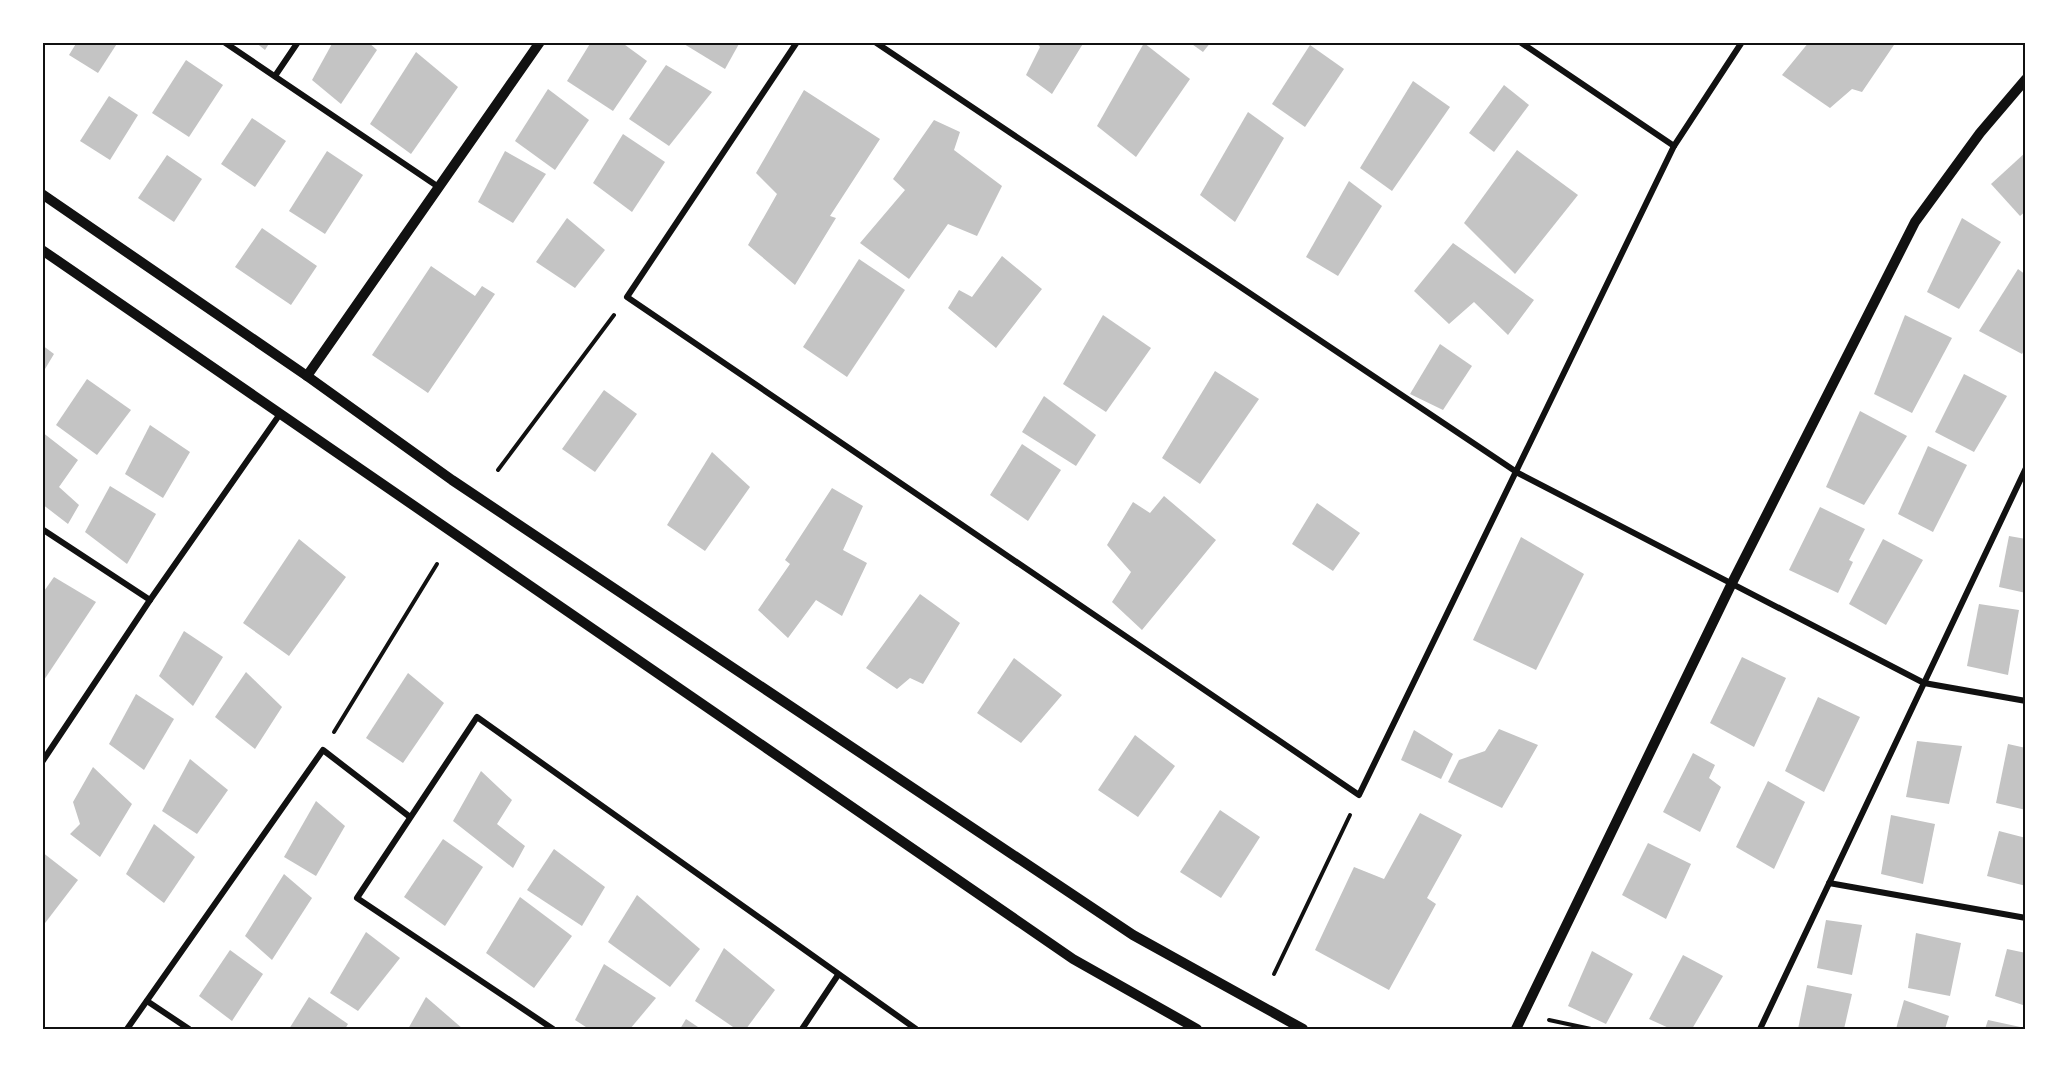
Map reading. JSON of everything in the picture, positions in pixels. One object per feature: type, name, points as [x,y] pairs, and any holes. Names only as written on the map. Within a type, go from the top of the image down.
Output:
[{"type":"street","points":[[224,42],[437,186]]},
{"type":"street","points":[[275,76],[298,42]]},
{"type":"street","points":[[308,376],[437,186],[540,42]]},
{"type":"street","points":[[796,42],[627,297],[1359,795],[1518,473],[1674,146],[1742,42]]},
{"type":"street","points":[[875,42],[1518,473],[1924,683],[2026,701]]},
{"type":"street","points":[[1520,42],[1674,146]]},
{"type":"street","points":[[1516,1029],[1732,583],[1915,222],[1980,133],[2026,79]]},
{"type":"street","points":[[42,194],[308,376],[452,480],[1133,935],[1303,1029]]},
{"type":"street","points":[[42,250],[483,551],[1073,959],[1197,1029]]},
{"type":"street","points":[[42,762],[150,600],[280,414]]},
{"type":"street","points":[[1760,1029],[2026,468]]},
{"type":"street","points":[[2018,484],[2026,486]]},
{"type":"street","points":[[42,529],[150,600]]},
{"type":"street","points":[[553,1029],[357,898],[477,717],[916,1029]]},
{"type":"street","points":[[127,1029],[324,750],[410,817]]},
{"type":"street","points":[[1829,883],[2026,918]]},
{"type":"street","points":[[802,1029],[838,975]]},
{"type":"street","points":[[147,1001],[189,1029]]},
{"type":"path","points":[[498,470],[627,297]]},
{"type":"path","points":[[324,750],[437,564]]},
{"type":"path","points":[[1274,974],[1359,795]]},
{"type":"path","points":[[1549,1020],[1591,1029]]},
{"type":"building","points":[[77,42],[118,42],[98,73],[69,55]]},
{"type":"building","points":[[255,42],[270,42],[265,50]]},
{"type":"building","points":[[333,42],[368,42],[377,50],[341,104],[312,80]]},
{"type":"building","points":[[591,42],[621,42],[647,61],[613,111],[567,81]]},
{"type":"building","points":[[685,42],[740,42],[725,69],[684,44]]},
{"type":"building","points":[[1036,42],[1084,42],[1052,94],[1026,75],[1040,47]]},
{"type":"building","points":[[1189,42],[1211,42],[1203,52]]},
{"type":"building","points":[[1809,42],[1896,42],[1862,92],[1852,89],[1830,108],[1782,75]]},
{"type":"building","points":[[1144,43],[1190,79],[1136,157],[1097,126]]},
{"type":"building","points":[[1310,45],[1344,69],[1305,127],[1272,104]]},
{"type":"building","points":[[416,52],[458,87],[411,154],[370,124]]},
{"type":"building","points":[[186,60],[223,85],[189,137],[152,113]]},
{"type":"building","points":[[666,65],[712,92],[669,146],[629,119]]},
{"type":"building","points":[[1413,81],[1450,107],[1392,191],[1360,168]]},
{"type":"building","points":[[1504,85],[1529,105],[1494,152],[1469,133]]},
{"type":"building","points":[[548,89],[589,120],[555,170],[515,141]]},
{"type":"building","points":[[804,90],[880,139],[830,216],[836,218],[795,285],[748,245],[777,194],[756,173]]},
{"type":"building","points":[[109,96],[138,115],[110,160],[80,141]]},
{"type":"building","points":[[1248,112],[1284,138],[1235,222],[1200,195]]},
{"type":"building","points":[[252,118],[286,141],[255,187],[221,164]]},
{"type":"building","points":[[934,120],[960,132],[954,150],[1002,186],[977,236],[948,224],[909,279],[860,243],[905,190],[893,179]]},
{"type":"building","points":[[623,134],[665,162],[632,212],[593,183]]},
{"type":"building","points":[[1517,150],[1578,195],[1515,274],[1464,223]]},
{"type":"building","points":[[327,151],[363,175],[325,234],[289,211]]},
{"type":"building","points":[[505,151],[546,174],[513,223],[478,202]]},
{"type":"building","points":[[2026,152],[2026,211],[2020,216],[1991,184]]},
{"type":"building","points":[[167,155],[202,179],[174,222],[138,198]]},
{"type":"building","points":[[1349,181],[1382,206],[1338,276],[1306,257]]},
{"type":"building","points":[[567,218],[605,250],[575,288],[536,262]]},
{"type":"building","points":[[1962,218],[2001,242],[1959,309],[1927,292]]},
{"type":"building","points":[[262,228],[317,266],[291,305],[235,267]]},
{"type":"building","points":[[1453,243],[1534,300],[1508,335],[1474,302],[1449,324],[1414,291]]},
{"type":"building","points":[[1002,256],[1042,289],[996,348],[948,308],[959,290],[972,297]]},
{"type":"building","points":[[859,259],[905,290],[847,377],[803,347]]},
{"type":"building","points":[[431,266],[475,296],[482,286],[495,294],[428,393],[372,355]]},
{"type":"building","points":[[2018,269],[2026,275],[2026,347],[2022,354],[1979,331]]},
{"type":"building","points":[[1103,315],[1151,348],[1106,412],[1063,384]]},
{"type":"building","points":[[1905,315],[1952,338],[1912,413],[1874,394]]},
{"type":"building","points":[[1440,344],[1472,366],[1443,410],[1410,394]]},
{"type":"building","points":[[42,345],[54,354],[42,374]]},
{"type":"building","points":[[1215,371],[1259,399],[1200,484],[1162,458]]},
{"type":"building","points":[[1964,374],[2007,396],[1974,452],[1935,432]]},
{"type":"building","points":[[87,379],[131,410],[97,455],[56,425]]},
{"type":"building","points":[[604,390],[637,414],[595,472],[562,449]]},
{"type":"building","points":[[1044,396],[1096,435],[1076,466],[1022,432]]},
{"type":"building","points":[[1860,411],[1907,436],[1864,505],[1826,487]]},
{"type":"building","points":[[150,425],[190,452],[163,498],[125,474]]},
{"type":"building","points":[[42,432],[78,460],[59,487],[79,505],[68,524],[42,504]]},
{"type":"building","points":[[1022,444],[1061,470],[1028,521],[990,495]]},
{"type":"building","points":[[1928,446],[1967,465],[1933,532],[1898,514]]},
{"type":"building","points":[[712,452],[750,487],[705,551],[667,525]]},
{"type":"building","points":[[110,486],[156,514],[127,564],[85,532]]},
{"type":"building","points":[[832,488],[863,506],[843,550],[867,563],[842,616],[816,600],[788,638],[758,610],[790,564],[785,560]]},
{"type":"building","points":[[1164,496],[1216,540],[1142,630],[1112,602],[1131,572],[1107,545],[1133,502],[1150,513]]},
{"type":"building","points":[[1317,503],[1360,533],[1333,571],[1292,544]]},
{"type":"building","points":[[1820,507],[1865,529],[1849,560],[1853,562],[1838,593],[1789,570]]},
{"type":"building","points":[[2009,536],[2026,539],[2026,593],[1999,587]]},
{"type":"building","points":[[1521,537],[1584,574],[1536,670],[1473,640]]},
{"type":"building","points":[[299,539],[346,577],[289,656],[243,623]]},
{"type":"building","points":[[1883,539],[1923,560],[1886,625],[1849,604]]},
{"type":"building","points":[[54,577],[96,602],[42,683],[42,594]]},
{"type":"building","points":[[920,594],[960,623],[923,684],[910,678],[897,689],[866,668]]},
{"type":"building","points":[[1979,604],[2019,610],[2008,675],[1967,666]]},
{"type":"building","points":[[184,631],[223,657],[193,706],[159,676]]},
{"type":"building","points":[[1742,657],[1786,678],[1754,747],[1710,723]]},
{"type":"building","points":[[1014,658],[1062,695],[1021,743],[977,713]]},
{"type":"building","points":[[246,672],[282,707],[255,749],[215,717]]},
{"type":"building","points":[[408,673],[444,703],[403,763],[366,738]]},
{"type":"building","points":[[136,694],[174,719],[144,770],[109,744]]},
{"type":"building","points":[[1818,697],[1860,717],[1824,792],[1785,771]]},
{"type":"building","points":[[1499,729],[1538,745],[1502,808],[1448,782],[1459,760],[1485,751]]},
{"type":"building","points":[[1414,730],[1453,754],[1441,779],[1401,760]]},
{"type":"building","points":[[1135,735],[1175,766],[1138,817],[1098,790]]},
{"type":"building","points":[[1917,741],[1962,746],[1949,804],[1906,797]]},
{"type":"building","points":[[2008,744],[2026,748],[2026,810],[1996,803]]},
{"type":"building","points":[[1693,753],[1715,765],[1709,778],[1721,787],[1700,832],[1663,812]]},
{"type":"building","points":[[190,759],[228,790],[197,834],[162,811]]},
{"type":"building","points":[[93,767],[132,804],[100,857],[70,834],[80,824],[73,802]]},
{"type":"building","points":[[481,771],[512,800],[497,824],[525,846],[513,868],[453,821]]},
{"type":"building","points":[[1768,781],[1805,802],[1774,869],[1736,847]]},
{"type":"building","points":[[316,801],[345,826],[316,876],[284,857]]},
{"type":"building","points":[[1220,810],[1260,837],[1221,898],[1180,872]]},
{"type":"building","points":[[1420,813],[1462,835],[1427,898],[1436,904],[1389,990],[1315,950],[1354,867],[1384,879]]},
{"type":"building","points":[[1891,815],[1935,824],[1923,884],[1881,874]]},
{"type":"building","points":[[154,824],[195,857],[164,903],[126,874]]},
{"type":"building","points":[[1999,831],[2026,838],[2026,886],[1987,876]]},
{"type":"building","points":[[443,839],[483,867],[445,926],[404,897]]},
{"type":"building","points":[[1648,843],[1691,864],[1666,919],[1622,895]]},
{"type":"building","points":[[554,849],[605,887],[582,926],[527,890]]},
{"type":"building","points":[[42,852],[78,880],[42,927]]},
{"type":"building","points":[[284,874],[312,898],[272,960],[245,936]]},
{"type":"building","points":[[637,895],[700,949],[670,987],[608,942]]},
{"type":"building","points":[[520,897],[572,936],[534,988],[486,953]]},
{"type":"building","points":[[1826,920],[1862,925],[1852,975],[1817,968]]},
{"type":"building","points":[[366,932],[400,958],[358,1011],[330,993]]},
{"type":"building","points":[[1916,933],[1961,943],[1950,996],[1908,988]]},
{"type":"building","points":[[724,948],[775,990],[746,1029],[736,1029],[695,1001]]},
{"type":"building","points":[[2007,949],[2026,953],[2026,1006],[1995,996]]},
{"type":"building","points":[[230,950],[263,974],[232,1021],[199,996]]},
{"type":"building","points":[[1592,951],[1633,974],[1606,1024],[1568,1006]]},
{"type":"building","points":[[1683,955],[1723,976],[1692,1029],[1671,1029],[1649,1019]]},
{"type":"building","points":[[604,964],[656,998],[630,1029],[589,1029],[575,1020]]},
{"type":"building","points":[[1807,985],[1852,994],[1844,1029],[1798,1029]]},
{"type":"building","points":[[309,997],[348,1024],[345,1029],[289,1029]]},
{"type":"building","points":[[426,997],[463,1029],[408,1029]]},
{"type":"building","points":[[1904,1000],[1949,1016],[1945,1029],[1896,1029]]},
{"type":"building","points":[[686,1019],[701,1029],[680,1029]]},
{"type":"building","points":[[1988,1020],[2025,1028],[2025,1029],[1985,1029]]}]
